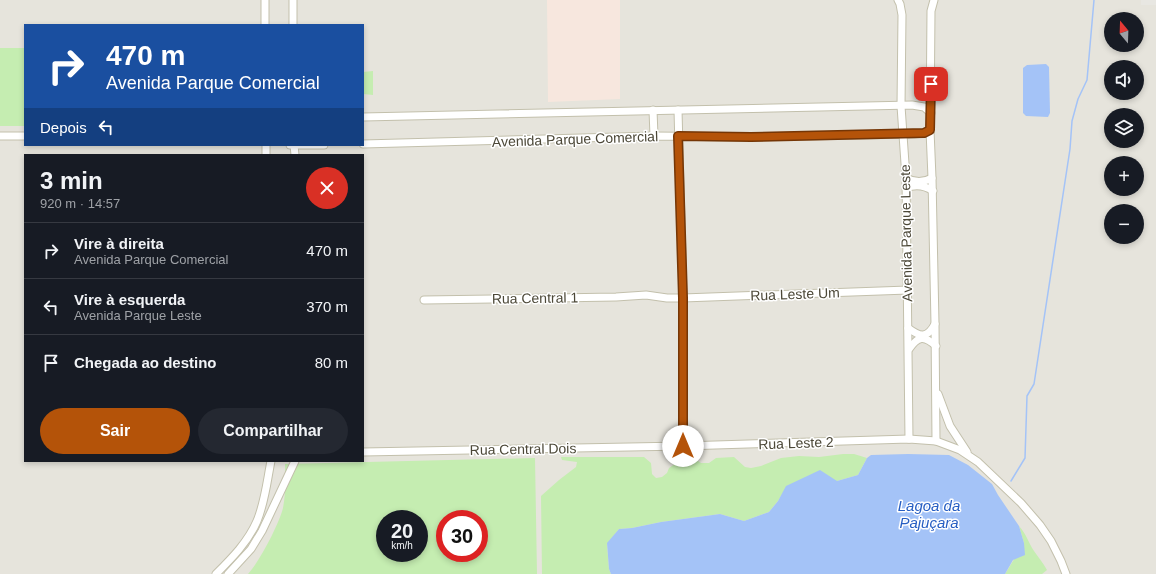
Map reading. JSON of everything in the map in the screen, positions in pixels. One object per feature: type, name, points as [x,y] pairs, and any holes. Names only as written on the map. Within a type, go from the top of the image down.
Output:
[{"type":"street","points":[[265,0],[266,24]]},
{"type":"street","points":[[293,0],[293,24]]},
{"type":"street","name":"Avenida Parque Leste","points":[[898,0],[902,15],[900,106],[906,178],[909,439]]},
{"type":"street","name":"Avenida Parque Leste","points":[[934,0],[931,11],[930,130],[936,346],[936,441]]},
{"type":"street","name":"Avenida Parque Comercial","points":[[364,117],[918,105],[931,113]]},
{"type":"street","points":[[653,110],[654,136]]},
{"type":"street","points":[[678,110],[683,298],[683,446]]},
{"type":"street","name":"Avenida Parque Comercial","points":[[364,144],[654,136],[751,137],[902,134],[924,133],[930,130]]},
{"type":"street","points":[[0,136],[24,136]]},
{"type":"street","points":[[906,178],[919,182],[932,178]]},
{"type":"street","points":[[906,188],[919,185],[925,186],[932,191]]},
{"type":"street","name":"Rua Leste Um","points":[[646,295],[667,298],[683,298],[908,290]]},
{"type":"street","name":"Rua Central 1","points":[[424,300],[603,298],[646,295]]},
{"type":"street","points":[[908,328],[915,333],[923,335],[930,332],[935,324]]},
{"type":"street","points":[[909,349],[914,342],[921,338],[928,339],[936,346]]},
{"type":"street","points":[[936,387],[950,426],[959,442],[1040,525],[1051,542],[1066,574]]},
{"type":"street","points":[[909,439],[936,441],[953,447],[973,458]]},
{"type":"street","name":"Rua Leste 2","points":[[683,446],[909,439]]},
{"type":"street","name":"Rua Central Dois","points":[[364,452],[683,446]]},
{"type":"street","points":[[216,574],[243,545],[257,522],[262,507],[271,462]]},
{"type":"street","points":[[228,574],[251,549],[262,531],[295,462]]},
{"type":"shaded area","points":[[0,0],[1156,0],[1156,574],[0,574]]},
{"type":"shaded area","points":[[547,0],[620,0],[620,99],[548,102]]},
{"type":"shaded area","points":[[1141,0],[1156,0],[1156,5],[1141,5]]},
{"type":"green space","points":[[0,48],[24,48],[24,126],[0,126]]},
{"type":"green space","points":[[373,71],[373,95],[364,94],[364,72]]},
{"type":"green space","points":[[854,454],[867,458],[858,475],[837,481],[787,486],[769,512],[744,521],[720,514],[619,529],[607,544],[609,569],[611,574],[542,574],[541,496],[576,467],[577,462],[562,460],[561,457],[644,457],[651,463],[652,474],[656,478],[662,477],[667,473],[669,468],[682,459],[695,459],[701,463],[709,463],[716,458],[734,457],[745,467],[751,468],[761,466],[781,458],[799,456],[819,457]]},
{"type":"green space","points":[[535,458],[537,574],[248,574],[263,552],[281,515],[285,497],[285,464]]},
{"type":"green space","points":[[1019,526],[1047,570],[1042,574],[1005,574],[1024,543]]},
{"type":"water","points":[[1046,64],[1049,67],[1050,113],[1048,117],[1026,116],[1023,113],[1023,68],[1027,65]]},
{"type":"water","name":"Lagoa da Pajuçara","points":[[871,455],[949,455],[968,465],[992,484],[1019,526],[1024,543],[1025,555],[1013,560],[1005,574],[611,574],[609,569],[607,543],[619,529],[720,514],[744,521],[769,512],[778,501],[786,486],[820,470],[837,481],[858,475],[867,458]]},
{"type":"waterway","points":[[1011,481],[1025,458],[1027,396],[1034,384],[1070,149],[1072,121],[1078,99],[1087,80],[1094,0]]},
{"type":"route","points":[[683,446],[683,298],[678,136],[751,137],[924,133],[930,130],[931,84]]}]
